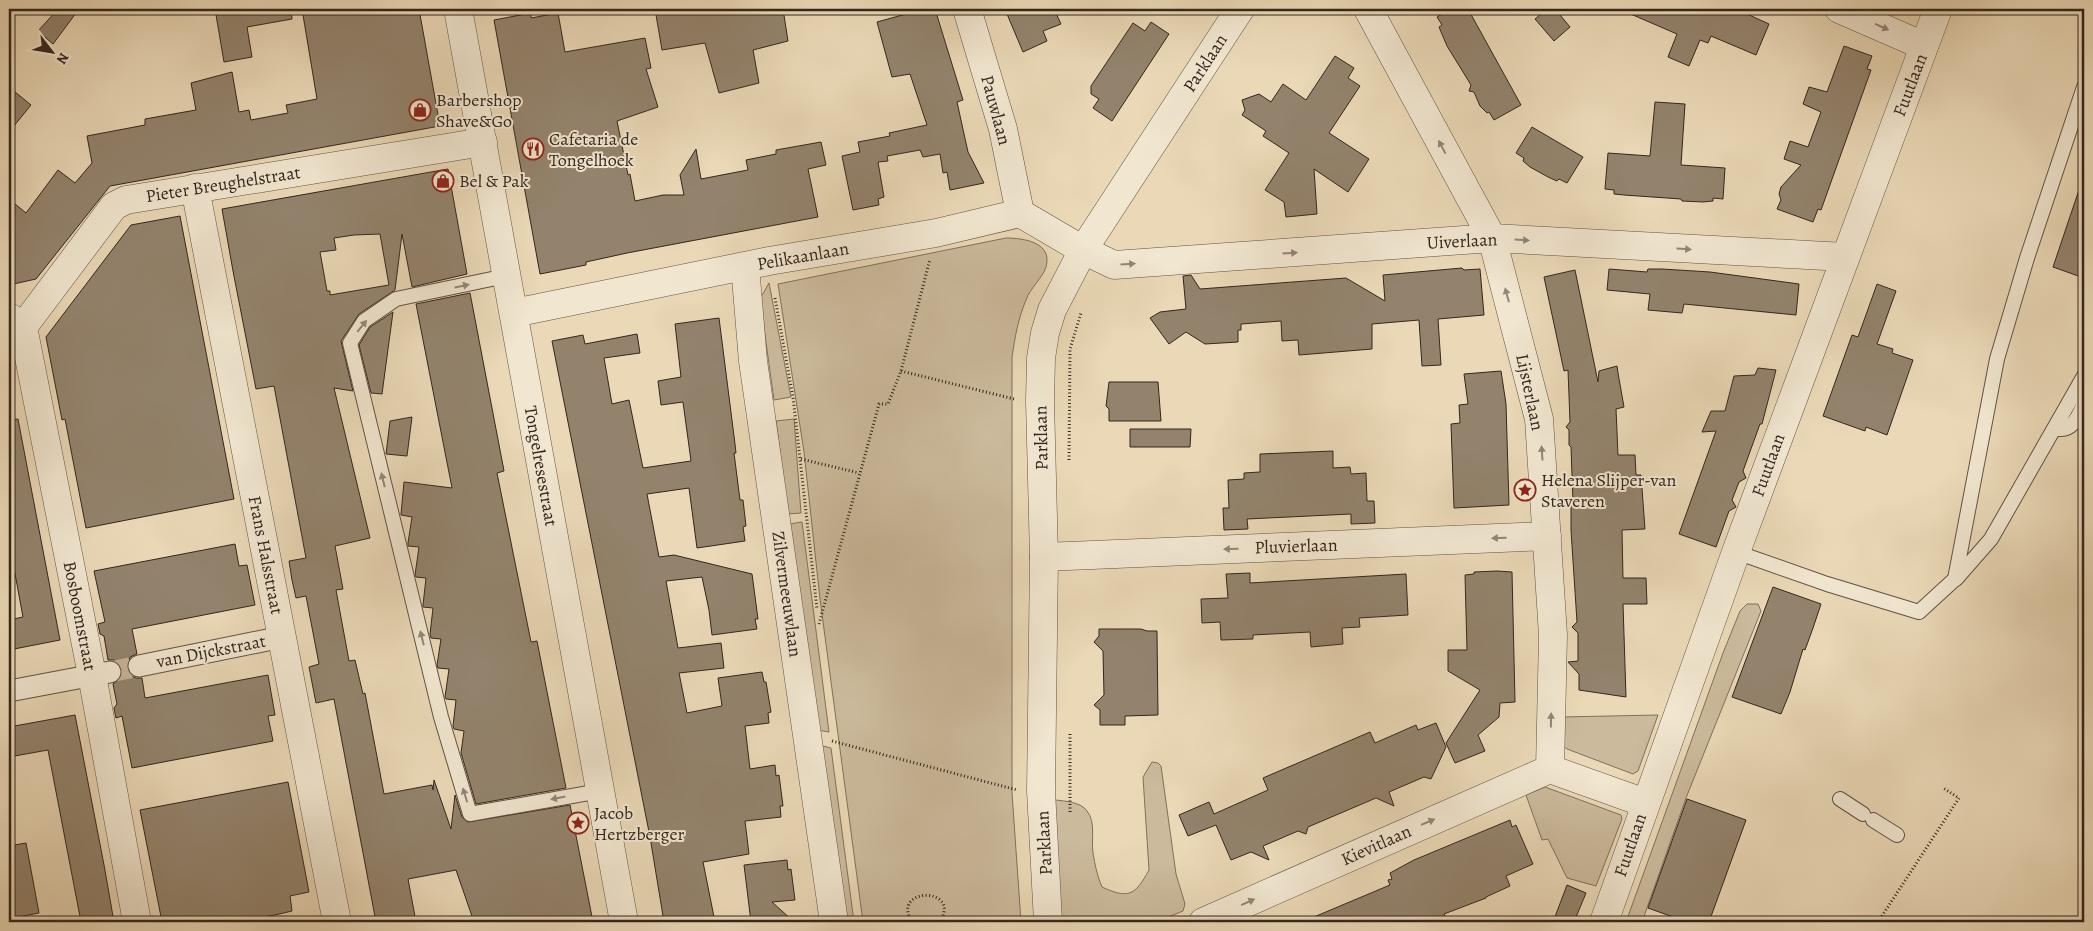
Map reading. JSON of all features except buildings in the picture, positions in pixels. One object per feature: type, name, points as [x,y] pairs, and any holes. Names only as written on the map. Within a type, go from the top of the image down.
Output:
[{"type":"street","name":"Tongelresestraat","points":[[462,9],[506,276],[624,922]]},
{"type":"street","name":"Pauwlaan","points":[[967,9],[1003,128],[1020,213]]},
{"type":"street","name":"Parklaan","points":[[1048,922],[1041,791],[1044,558],[1040,401],[1041,358],[1047,326],[1063,286],[1083,250],[1240,9]]},
{"type":"street","name":"Lijsterlaan","points":[[1368,9],[1492,238],[1539,419],[1553,634],[1550,769]]},
{"type":"street","points":[[1839,9],[1924,46]]},
{"type":"street","name":"Fuutlaan","points":[[1604,922],[1736,552],[1938,9]]},
{"type":"street","name":"Pieter Breughelstraat","points":[[16,322],[114,206],[126,200],[483,142]]},
{"type":"street","name":"Frans Halsstraat","points":[[196,188],[337,922]]},
{"type":"street","name":"Pelikaanlaan","points":[[514,313],[757,263],[936,233],[1020,213]]},
{"type":"street","points":[[1020,213],[1083,250]]},
{"type":"street","name":"Uiverlaan","points":[[1083,250],[1114,265],[1492,238],[1845,257]]},
{"type":"street","name":"Zilvermeeuwlaan","points":[[757,263],[753,361],[820,733],[834,922]]},
{"type":"street","name":"Bosboomstraat","points":[[16,322],[101,674],[137,922]]},
{"type":"street","name":"Pluvierlaan","points":[[1044,558],[1548,536]]},
{"type":"street","name":"van Dijckstraat","points":[[139,666],[282,637]]},
{"type":"street","points":[[9,691],[101,674]]},
{"type":"street","points":[[1550,769],[1645,803]]},
{"type":"street","name":"Kievitlaan","points":[[1203,922],[1550,769]]},
{"type":"lane","points":[[1955,580],[1996,359],[2027,258],[2084,87]]},
{"type":"lane","points":[[506,276],[396,299],[364,321],[350,343],[441,717],[470,814],[600,790]]},
{"type":"lane","points":[[1736,552],[1827,584],[1919,612],[1955,580],[1991,539],[2084,376]]},
{"type":"lane","points":[[2055,428],[2061,430],[2072,425],[2084,404]]},
{"type":"lane","points":[[1840,799],[1897,835]]},
{"type":"path","points":[[818,624],[879,404],[888,404],[901,370],[936,233]]},
{"type":"path","points":[[757,263],[793,397],[820,634]]},
{"type":"path","points":[[1063,286],[1086,296],[1070,349],[1070,467]]},
{"type":"path","points":[[901,370],[1016,399]]},
{"type":"path","points":[[801,459],[859,473]]},
{"type":"path","points":[[1070,726],[1070,817]]},
{"type":"path","points":[[820,733],[834,741]]},
{"type":"path","points":[[820,733],[834,741],[1017,790],[1041,791]]},
{"type":"path","points":[[1878,922],[1959,798],[1943,788]]},
{"type":"path","points":[[912,922],[908,913],[911,902],[920,895],[926,894],[942,902],[944,914],[940,922]]},
{"type":"shaded area","points":[[1006,238],[1035,243],[1045,252],[1047,259],[1042,276],[1030,291],[1023,307],[1012,357],[1012,793],[1021,922],[863,922],[820,599],[804,452],[778,284]]},
{"type":"shaded area","points":[[769,283],[791,397],[774,400],[760,299]]},
{"type":"shaded area","points":[[794,419],[801,513],[788,514],[776,421]]},
{"type":"shaded area","points":[[802,522],[829,732],[817,730],[789,524]]},
{"type":"shaded area","points":[[1747,604],[1758,604],[1761,611],[1686,798],[1642,922],[1626,922],[1723,653],[1740,611]]},
{"type":"shaded area","points":[[1658,715],[1638,771],[1633,774],[1567,749],[1562,745],[1561,717]]},
{"type":"shaded area","points":[[819,745],[831,748],[854,922],[842,922]]},
{"type":"shaded area","points":[[1152,762],[1158,763],[1161,766],[1176,874],[1185,904],[1183,911],[1156,922],[1059,922],[1055,800],[1077,804],[1090,815],[1093,853],[1102,887],[1118,893],[1130,893],[1135,890],[1149,870],[1143,777]]},
{"type":"shaded area","points":[[1545,787],[1621,815],[1622,819],[1596,886],[1567,878],[1548,839],[1542,840],[1526,795]]},
{"type":"tunnel","points":[[110,672],[139,666]]},
{"type":"place","name":"Barbershop Shave&Go","points":[[420,110]]},
{"type":"place","name":"Cafetaria de Tongelhoek","points":[[533,149]]},
{"type":"place","name":"Bel & Pak","points":[[443,181]]},
{"type":"place","name":"Helena Slijper-van Staveren","points":[[1525,490]]},
{"type":"place","name":"Jacob Hertzberger","points":[[578,823]]}]
